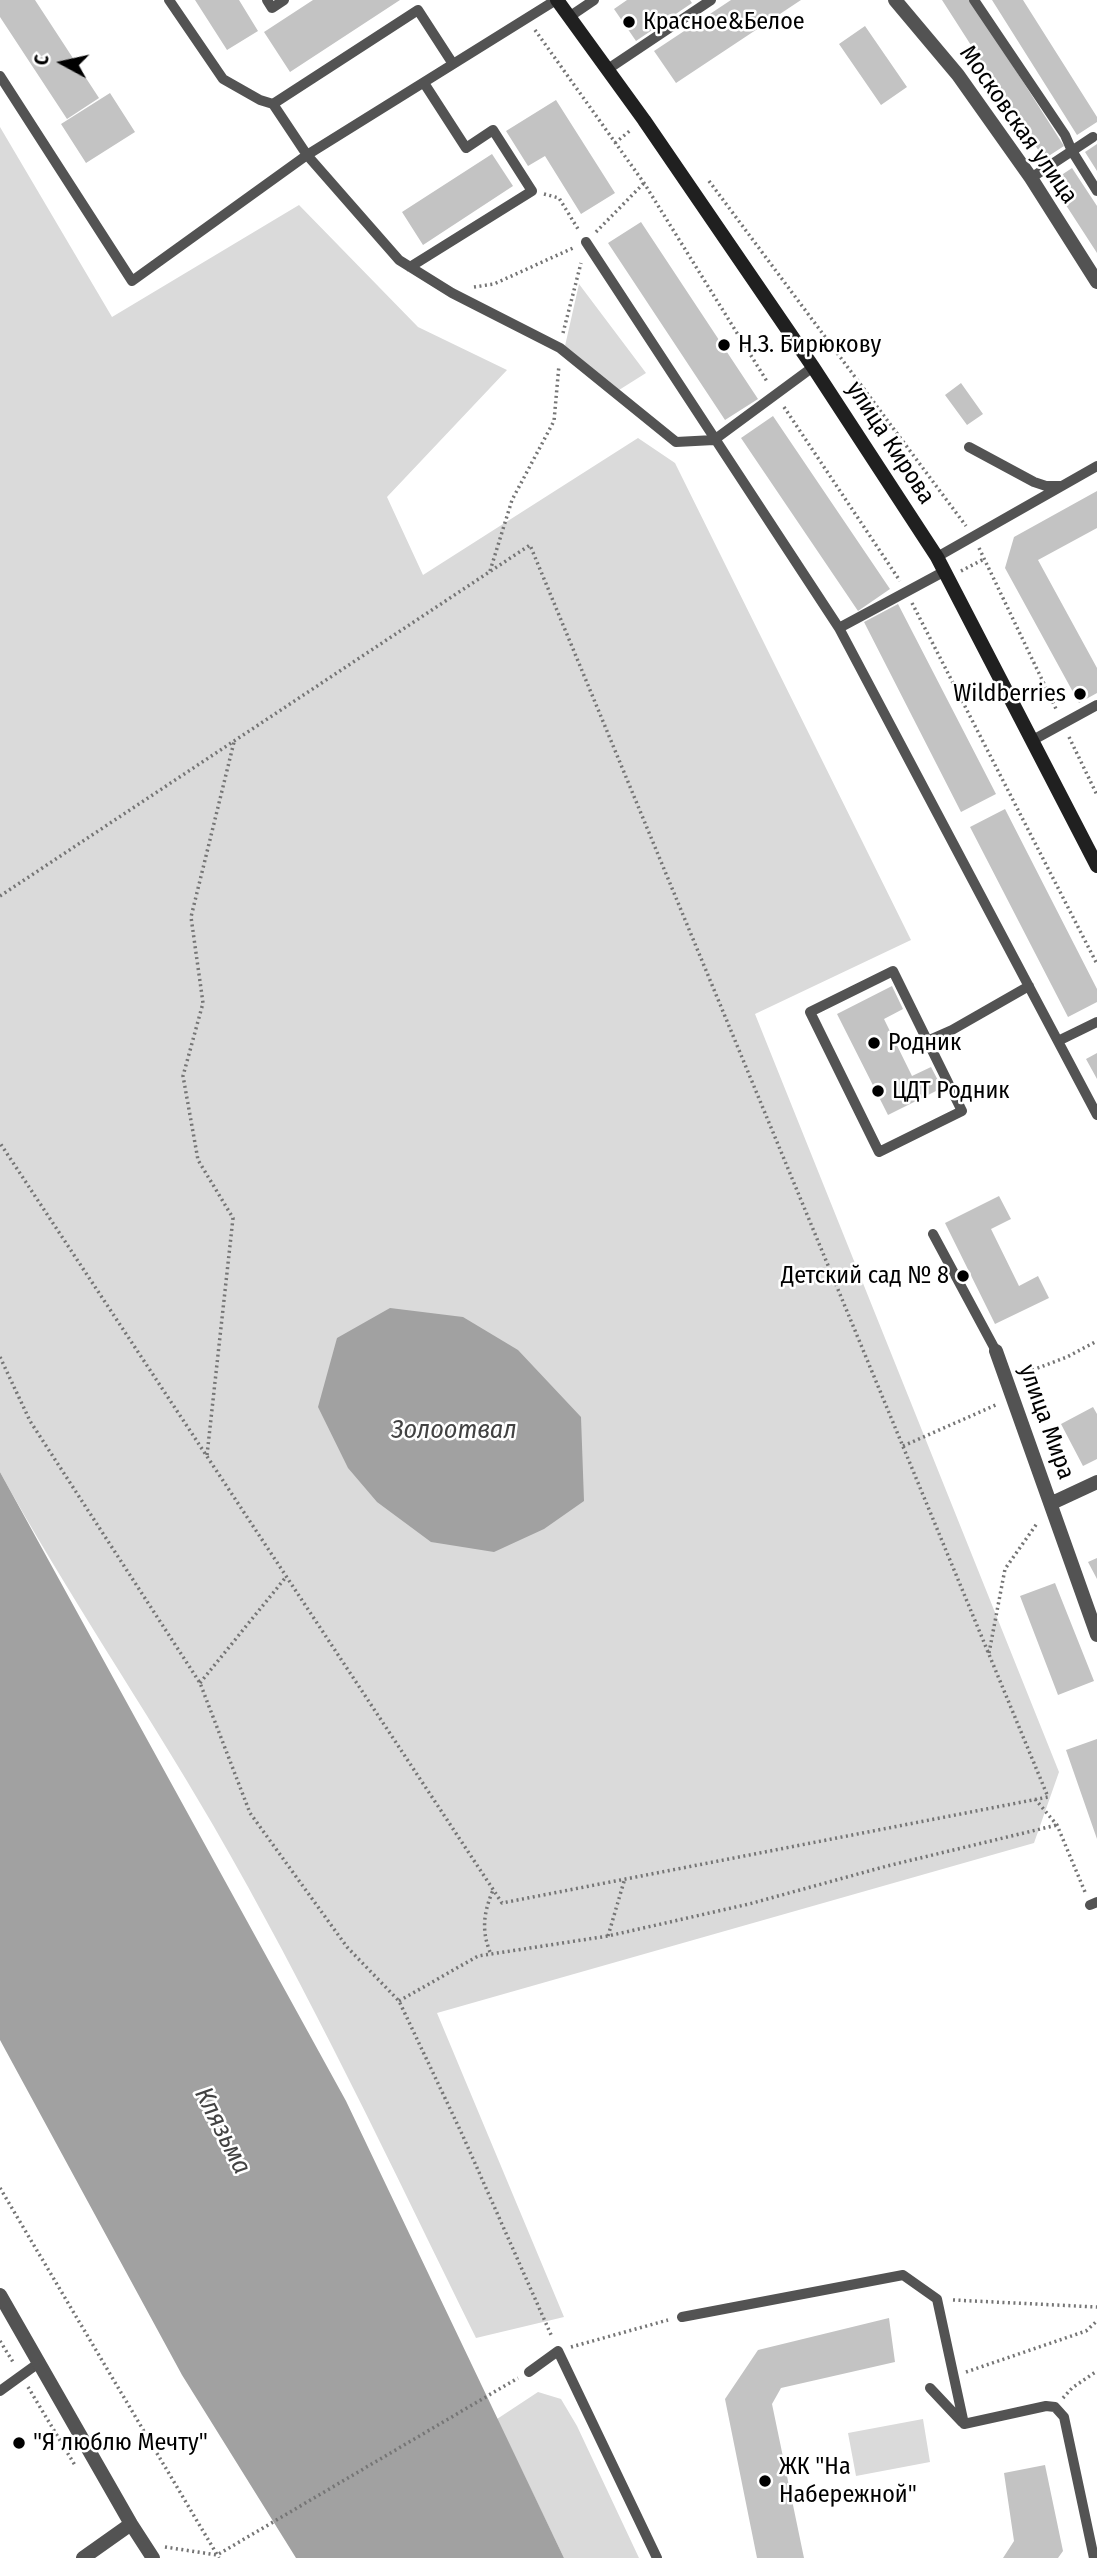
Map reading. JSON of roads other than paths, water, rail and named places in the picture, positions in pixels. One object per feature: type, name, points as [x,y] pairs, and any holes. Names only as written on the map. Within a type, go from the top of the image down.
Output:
[{"type":"street","name":"улица Кирова","points":[[556,0],[608,69],[813,367],[941,564],[1097,866]]},
{"type":"street","name":"Московская улица","points":[[895,0],[958,75],[1031,178],[1097,282]]},
{"type":"street","name":"улица Мира","points":[[996,1351],[1096,1630]]},
{"type":"street","points":[[1052,1503],[1097,1482]]},
{"type":"street","points":[[0,2295],[151,2555]]},
{"type":"street","points":[[83,2558],[131,2524]]},
{"type":"lane","points":[[169,0],[223,79],[260,100],[274,104],[307,155],[399,260],[452,293],[560,348],[676,442],[714,440],[813,367]]},
{"type":"lane","points":[[267,0],[272,8],[284,0]]},
{"type":"lane","points":[[0,76],[132,281],[307,155],[556,0]]},
{"type":"lane","points":[[569,16],[594,0]]},
{"type":"lane","points":[[608,69],[710,0]]},
{"type":"lane","points":[[974,0],[1065,135],[1097,191]]},
{"type":"lane","points":[[274,104],[418,10],[453,64]]},
{"type":"lane","points":[[410,267],[532,191],[493,130],[466,148],[424,83]]},
{"type":"lane","points":[[1031,178],[1093,137]]},
{"type":"lane","points":[[586,242],[839,628],[1097,1115]]},
{"type":"lane","points":[[969,447],[1034,482],[1046,486],[1063,486]]},
{"type":"lane","points":[[839,628],[905,590],[974,537],[1096,469]]},
{"type":"lane","points":[[1033,740],[1097,705]]},
{"type":"lane","points":[[893,971],[927,1041],[962,1111],[879,1152],[810,1012],[893,971]]},
{"type":"lane","points":[[927,1041],[953,1030],[1029,986]]},
{"type":"lane","points":[[1058,1041],[1097,1022]]},
{"type":"lane","name":"улица Мира","points":[[933,1234],[996,1351]]},
{"type":"lane","points":[[682,2317],[903,2275],[937,2300],[964,2424]]},
{"type":"lane","points":[[529,2372],[558,2351],[657,2558]]},
{"type":"lane","points":[[0,2391],[40,2362]]},
{"type":"lane","points":[[930,2388],[964,2424]]},
{"type":"lane","points":[[964,2424],[1046,2406],[1055,2407],[1064,2417],[1094,2558]]},
{"type":"water","name":"Золоотвал","points":[[390,1308],[463,1317],[518,1350],[581,1417],[584,1501],[544,1529],[494,1552],[431,1542],[377,1502],[348,1468],[318,1407],[337,1338]]},
{"type":"water","name":"Клязьма","points":[[0,1472],[346,2101],[564,2558],[296,2558],[182,2375],[0,2040]]},
{"type":"place","name":"Красное&Белое","points":[[629,22]]},
{"type":"place","name":"Н.З. Бирюкову","points":[[724,345]]},
{"type":"place","name":"Wildberries","points":[[1080,694]]},
{"type":"place","name":"Родник","points":[[874,1043]]},
{"type":"place","name":"ЦДТ Родник","points":[[878,1091]]},
{"type":"place","name":"Детский сад № 8","points":[[963,1276]]},
{"type":"place","name":"\"Я люблю Мечту\"","points":[[19,2443]]},
{"type":"place","name":"ЖК \"На Набережной\"","points":[[765,2481]]}]
